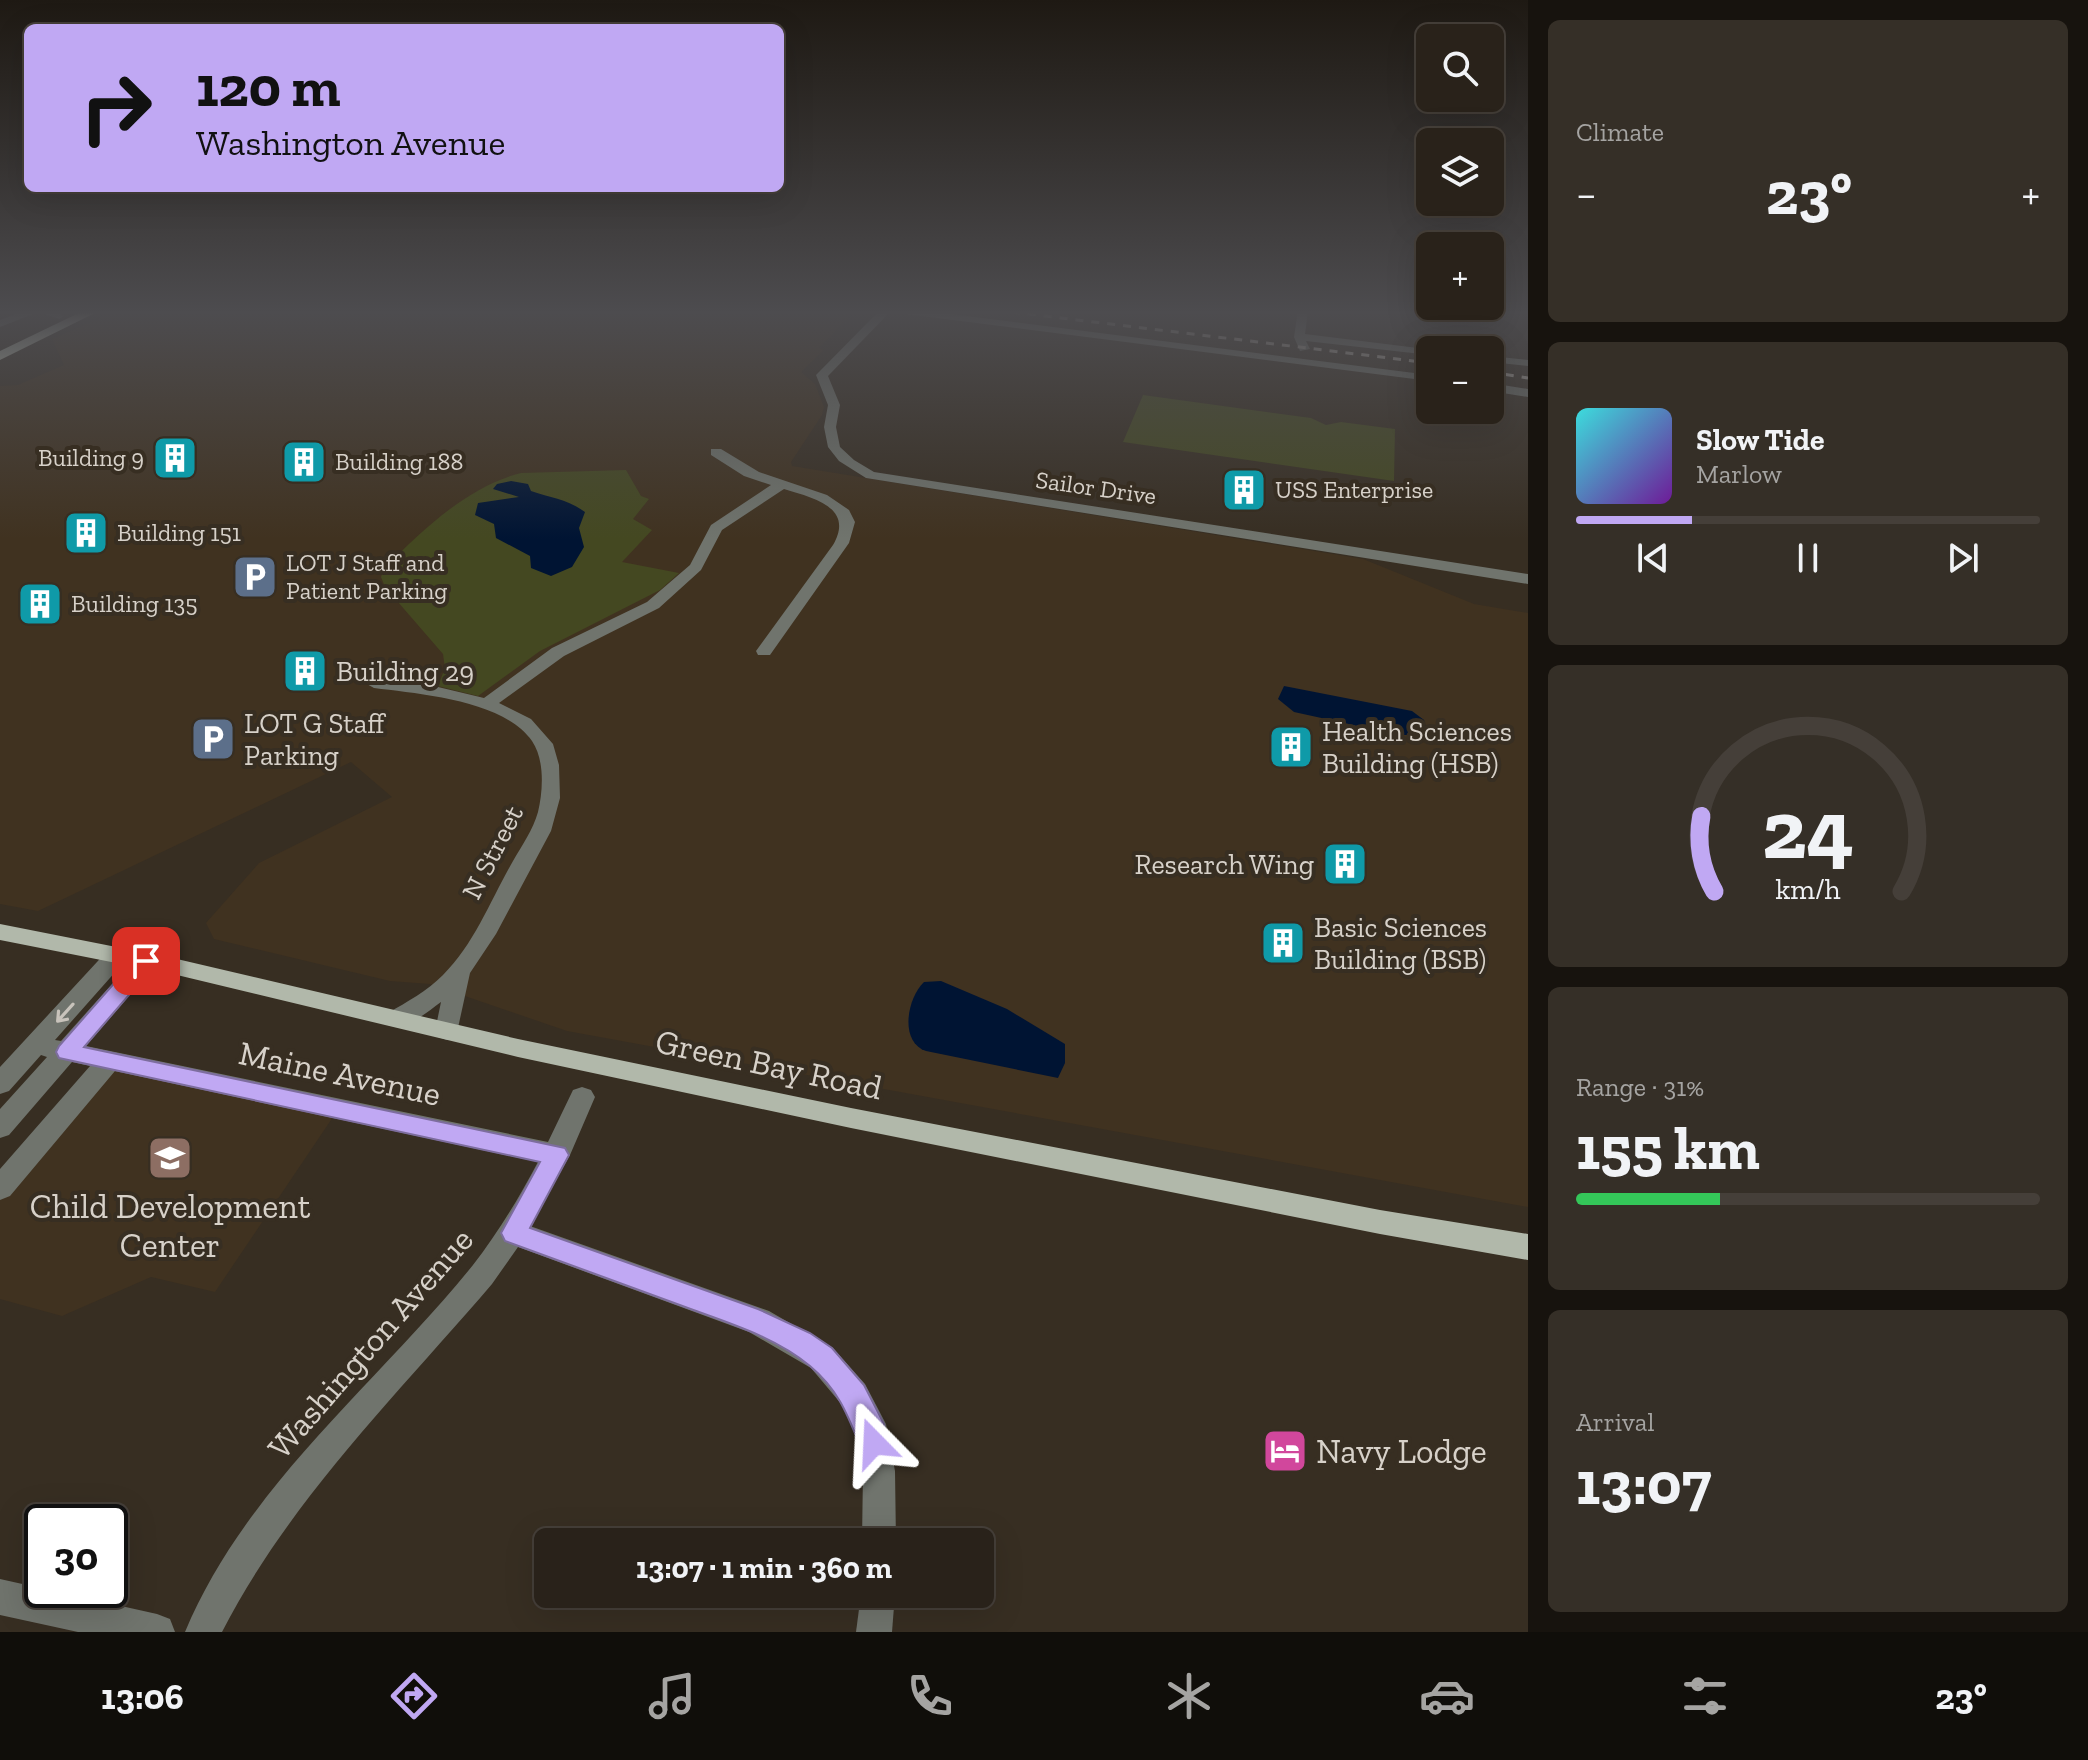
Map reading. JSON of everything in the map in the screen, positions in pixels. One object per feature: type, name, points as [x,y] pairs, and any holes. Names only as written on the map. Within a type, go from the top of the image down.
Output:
[{"type":"main road","name":"Green Bay Road","points":[[0,932],[146,961],[447,1031],[851,1118],[1380,1222],[1528,1247]]},
{"type":"street","name":"Sailor Drive","points":[[827,386],[834,408],[830,432],[833,444],[843,461],[871,475],[1528,579]]},
{"type":"street","points":[[1504,389],[1528,393]]},
{"type":"street","points":[[716,452],[751,474],[825,498],[843,512],[848,526],[840,546],[764,651]]},
{"type":"street","points":[[485,705],[558,652],[653,605],[696,567],[716,528],[781,485]]},
{"type":"street","name":"N Street","points":[[374,683],[427,690],[512,715],[541,739],[548,756],[552,787],[546,818],[494,917],[459,973],[425,1001],[396,1019]]},
{"type":"street","points":[[0,1084],[117,955]]},
{"type":"street","points":[[0,1127],[146,961]]},
{"type":"street","name":"N Street","points":[[447,1031],[459,973]]},
{"type":"street","name":"Maine Avenue","points":[[36,1045],[557,1155]]},
{"type":"street","points":[[0,1188],[109,1061]]},
{"type":"street","name":"Washington Avenue","points":[[203,1632],[236,1569],[288,1496],[482,1275],[514,1233],[557,1155],[582,1097]]},
{"type":"street","points":[[514,1233],[758,1321],[822,1358],[854,1395],[870,1424],[879,1471],[879,1528]]},
{"type":"street","points":[[0,1597],[157,1632]]},
{"type":"street","points":[[874,1632],[877,1608]]},
{"type":"shaded area","points":[[0,386],[816,386],[824,407],[822,415],[791,462],[792,466],[1363,559],[1474,604],[1528,613],[1528,1207],[567,1031],[430,984],[390,981],[214,939],[206,923],[259,863],[392,797],[351,762],[38,911],[0,904]]},
{"type":"shaded area","name":"Child Development Center","points":[[119,1068],[333,1117],[215,1292],[151,1277],[62,1316],[0,1299],[0,1198],[104,1074]]},
{"type":"green space","points":[[1143,395],[1311,418],[1326,425],[1341,422],[1395,429],[1394,481],[1123,442]]},
{"type":"green space","points":[[626,470],[641,496],[649,499],[633,519],[652,530],[622,562],[679,573],[660,590],[540,651],[478,696],[438,686],[445,668],[443,654],[385,587],[381,577],[384,569],[446,512],[501,479],[521,473]]},
{"type":"water","points":[[511,481],[528,484],[531,491],[565,501],[585,512],[579,528],[584,547],[572,567],[551,576],[531,568],[530,556],[496,538],[494,524],[475,515],[478,503],[519,497],[493,489],[497,484]]},
{"type":"water","points":[[1284,686],[1412,711],[1424,720],[1426,728],[1411,735],[1399,735],[1294,712],[1278,699]]},
{"type":"water","points":[[941,981],[1007,1009],[1065,1044],[1065,1063],[1058,1078],[926,1051],[917,1046],[912,1039],[908,1019],[913,998],[924,982]]},
{"type":"place","name":"Building 9","points":[[175,458]]},
{"type":"place","name":"Building 188","points":[[304,462]]},
{"type":"place","name":"USS Enterprise","points":[[1244,490]]},
{"type":"place","name":"Building 151","points":[[86,533]]},
{"type":"place","name":"LOT J Staff and Patient Parking","points":[[255,577]]},
{"type":"place","name":"Building 135","points":[[40,604]]},
{"type":"place","name":"Building 29","points":[[305,671]]},
{"type":"place","name":"LOT G Staff Parking","points":[[213,739]]},
{"type":"place","name":"Health Sciences Building (HSB)","points":[[1291,747]]},
{"type":"place","name":"Research Wing","points":[[1345,864]]},
{"type":"place","name":"Basic Sciences Building (BSB)","points":[[1283,943]]},
{"type":"place","name":"Child Development Center","points":[[170,1158]]},
{"type":"place","name":"Navy Lodge","points":[[1285,1451]]},
{"type":"route","points":[[146,961],[67,1052],[557,1155],[514,1233],[758,1321],[800,1343],[822,1358],[854,1395],[870,1424],[874,1443]]}]
